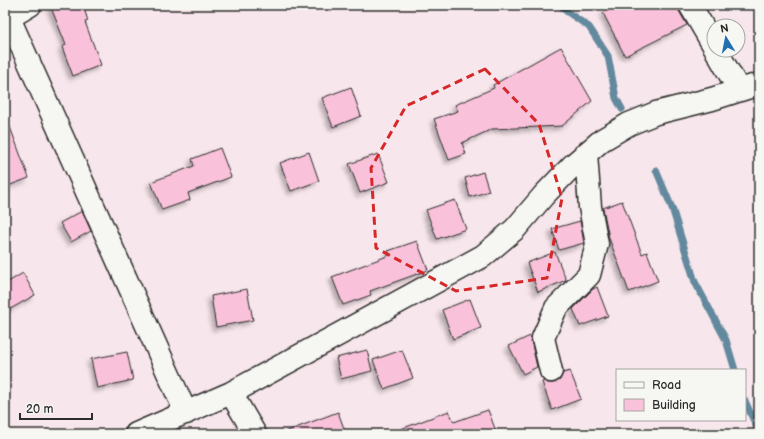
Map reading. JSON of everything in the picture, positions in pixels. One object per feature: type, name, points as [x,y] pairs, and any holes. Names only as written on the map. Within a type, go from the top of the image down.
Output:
[{"type":"street","points":[[30,5],[7,19],[186,413]]},
{"type":"street","points":[[690,5],[706,32]]},
{"type":"street","points":[[136,434],[231,393],[483,256],[515,229],[544,195],[574,164],[602,140],[629,124],[656,113],[749,87],[723,58]]},
{"type":"street","points":[[551,372],[543,338],[556,308],[589,275],[597,244],[590,207],[586,154]]},
{"type":"street","points":[[231,393],[255,434]]},
{"type":"highlighted area","points":[[485,69],[539,124],[562,198],[547,278],[456,291],[376,248],[371,168],[406,106]]},
{"type":"building","points":[[50,5],[83,5],[88,21],[85,22],[101,65],[73,76],[62,47],[66,45]]},
{"type":"building","points":[[619,5],[678,5],[679,11],[687,25],[625,56],[603,13]]},
{"type":"building","points":[[561,47],[592,101],[562,126],[492,129],[462,143],[466,154],[449,160],[434,119],[458,111],[455,105],[494,88],[493,85]]},
{"type":"building","points":[[351,87],[361,116],[333,127],[322,98]]},
{"type":"building","points":[[5,119],[7,119],[29,178],[5,187]]},
{"type":"building","points":[[220,148],[231,177],[188,193],[190,200],[162,210],[151,182],[194,166],[192,159]]},
{"type":"building","points":[[309,152],[319,181],[291,191],[280,163]]},
{"type":"building","points":[[378,154],[389,182],[360,193],[349,164]]},
{"type":"building","points":[[483,172],[489,191],[470,197],[465,178]]},
{"type":"building","points":[[455,200],[466,229],[437,239],[426,210]]},
{"type":"building","points":[[622,201],[642,254],[647,252],[658,281],[629,292],[609,238],[603,208]]},
{"type":"building","points":[[82,211],[91,231],[71,242],[60,223]]},
{"type":"building","points":[[580,221],[584,243],[559,250],[552,229]]},
{"type":"building","points":[[417,241],[428,270],[370,291],[371,295],[343,305],[332,277],[390,255],[388,251]]},
{"type":"building","points":[[555,252],[566,280],[538,292],[527,263]]},
{"type":"building","points":[[23,273],[35,295],[5,312],[5,284]]},
{"type":"building","points":[[597,287],[608,316],[580,326],[573,309],[593,289]]},
{"type":"building","points":[[247,289],[253,320],[216,327],[211,296]]},
{"type":"building","points":[[470,299],[481,328],[453,339],[442,310]]},
{"type":"building","points":[[530,336],[537,367],[523,374],[509,346]]},
{"type":"building","points":[[367,350],[372,371],[341,379],[336,358]]},
{"type":"building","points":[[402,350],[413,378],[384,389],[373,360]]},
{"type":"building","points":[[127,352],[133,380],[97,388],[91,359]]},
{"type":"building","points":[[570,371],[581,399],[552,410],[542,382],[554,383],[560,380],[563,373]]},
{"type":"building","points":[[488,410],[497,434],[393,434],[393,432],[449,411],[454,422]]},
{"type":"building","points":[[338,412],[346,434],[285,434],[285,432]]},
{"type":"waterway","points":[[561,5],[566,11],[589,27],[608,56],[616,98],[622,109]]},
{"type":"waterway","points":[[656,170],[672,208],[695,282],[726,340],[735,369]]},
{"type":"waterway","points":[[746,403],[759,432]]}]
